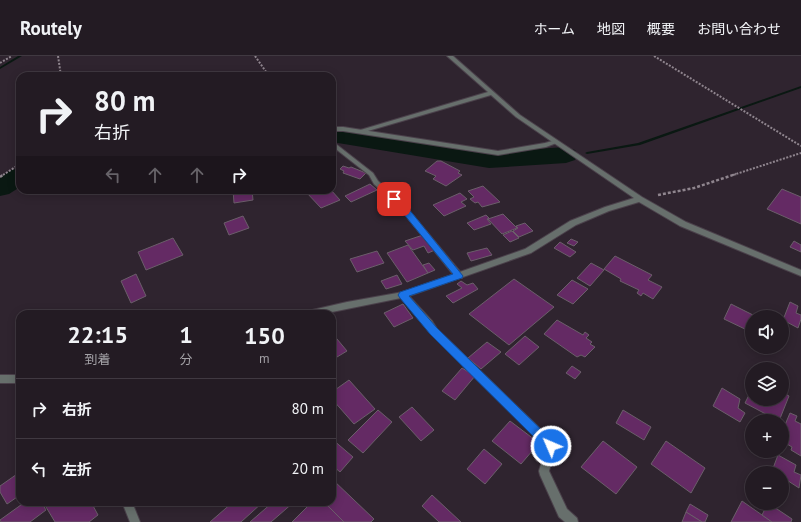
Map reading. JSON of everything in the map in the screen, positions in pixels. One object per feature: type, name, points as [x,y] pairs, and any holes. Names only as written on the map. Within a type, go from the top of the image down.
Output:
[{"type":"street","points":[[450,56],[518,116],[640,199],[683,224],[801,273]]},
{"type":"street","points":[[358,132],[492,93]]},
{"type":"street","points":[[336,129],[498,153],[546,146],[556,142]]},
{"type":"street","points":[[336,147],[371,174],[376,182],[405,210],[459,276]]},
{"type":"street","points":[[325,310],[403,295],[459,276],[528,251],[573,223],[607,209],[640,199]]},
{"type":"street","points":[[403,295],[434,331],[551,446],[544,471],[563,513],[573,522]]},
{"type":"street","points":[[0,379],[16,379]]},
{"type":"street","points":[[129,506],[135,522]]},
{"type":"path","points":[[0,64],[12,56]]},
{"type":"path","points":[[58,56],[60,72]]},
{"type":"path","points":[[255,56],[266,72]]},
{"type":"path","points":[[654,56],[801,146]]},
{"type":"path","points":[[640,199],[694,188],[801,153]]},
{"type":"path","points":[[0,177],[16,167]]},
{"type":"building","points":[[437,161],[441,161],[460,171],[458,173],[462,175],[446,186],[433,179],[436,176],[425,171]]},
{"type":"building","points":[[343,166],[349,168],[351,167],[366,173],[360,179],[343,173],[344,171],[340,169]]},
{"type":"building","points":[[370,184],[377,190],[351,202],[345,196]]},
{"type":"building","points":[[483,186],[500,202],[482,207],[478,202],[475,203],[470,199],[474,197],[468,191]]},
{"type":"building","points":[[782,189],[801,197],[801,224],[767,209]]},
{"type":"building","points":[[460,193],[467,199],[461,202],[466,206],[444,216],[433,205]]},
{"type":"building","points":[[233,194],[252,194],[253,200],[234,203]]},
{"type":"building","points":[[308,194],[335,194],[340,200],[321,208]]},
{"type":"building","points":[[503,214],[517,228],[502,234],[488,219]]},
{"type":"building","points":[[486,215],[491,224],[474,230],[467,223]]},
{"type":"building","points":[[243,216],[249,228],[229,235],[224,223]]},
{"type":"building","points":[[525,223],[533,231],[519,237],[513,231],[518,228],[516,226]]},
{"type":"building","points":[[512,231],[519,238],[510,242],[503,235]]},
{"type":"building","points":[[423,235],[435,250],[428,253],[424,246],[413,250],[405,241]]},
{"type":"building","points":[[173,238],[183,255],[146,270],[138,252]]},
{"type":"building","points":[[571,239],[578,242],[574,246],[567,243]]},
{"type":"building","points":[[794,241],[801,245],[801,252],[790,247]]},
{"type":"building","points":[[560,242],[576,252],[570,257],[554,248]]},
{"type":"building","points":[[408,245],[428,273],[407,282],[387,253]]},
{"type":"building","points":[[487,248],[492,255],[471,261],[467,253]]},
{"type":"building","points":[[377,251],[384,263],[357,272],[350,259]]},
{"type":"building","points":[[615,256],[652,275],[648,280],[662,287],[653,299],[643,293],[641,296],[637,293],[639,290],[620,281],[621,279],[604,269]]},
{"type":"building","points":[[429,263],[435,270],[428,273],[423,265]]},
{"type":"building","points":[[591,263],[604,270],[590,286],[577,278]]},
{"type":"building","points":[[136,274],[146,296],[131,303],[121,281]]},
{"type":"building","points":[[397,275],[402,284],[386,289],[381,281]]},
{"type":"building","points":[[514,279],[554,307],[509,345],[469,314]]},
{"type":"building","points":[[572,280],[588,289],[573,304],[557,295]]},
{"type":"building","points":[[461,281],[467,285],[473,283],[478,289],[453,303],[446,296],[462,288],[457,284]]},
{"type":"building","points":[[790,302],[798,306],[796,313],[801,315],[801,319],[798,328],[789,323],[789,310],[787,310]]},
{"type":"building","points":[[403,304],[413,318],[394,327],[384,313]]},
{"type":"building","points":[[731,304],[745,311],[745,329],[724,319]]},
{"type":"building","points":[[557,320],[583,335],[585,332],[589,335],[586,338],[592,342],[590,344],[595,347],[585,357],[581,355],[577,357],[544,334]]},
{"type":"building","points":[[525,336],[539,347],[519,365],[505,354]]},
{"type":"building","points":[[336,338],[347,351],[336,358]]},
{"type":"building","points":[[487,342],[501,352],[481,369],[468,358]]},
{"type":"building","points":[[572,366],[581,372],[575,379],[566,373]]},
{"type":"building","points":[[462,368],[475,376],[455,400],[442,391]]},
{"type":"building","points":[[349,380],[375,409],[354,424],[336,404],[336,389]]},
{"type":"building","points":[[722,388],[740,399],[738,408],[745,413],[740,422],[713,406]]},
{"type":"building","points":[[751,406],[785,406],[782,414],[766,414]]},
{"type":"building","points":[[412,407],[434,430],[421,441],[399,417]]},
{"type":"building","points":[[378,410],[392,422],[363,453],[348,440]]},
{"type":"building","points":[[623,410],[651,427],[644,440],[616,423]]},
{"type":"building","points":[[790,413],[797,416],[795,421],[801,424],[801,456],[791,450],[792,447],[789,445]]},
{"type":"building","points":[[510,421],[539,443],[521,464],[492,441]]},
{"type":"building","points":[[603,441],[637,467],[616,494],[581,467]]},
{"type":"building","points":[[666,441],[705,468],[691,493],[651,464]]},
{"type":"building","points":[[336,442],[353,457],[340,472],[336,468]]},
{"type":"building","points":[[484,449],[502,464],[485,484],[467,469]]},
{"type":"building","points":[[777,458],[783,458],[796,465],[794,472],[801,475],[799,488],[789,482],[789,466],[774,466]]},
{"type":"building","points":[[16,475],[16,498],[7,504],[0,492],[0,486]]},
{"type":"building","points":[[336,483],[374,519],[371,522],[344,522],[328,506],[336,506]]},
{"type":"building","points":[[432,495],[461,522],[439,522],[422,506]]},
{"type":"building","points":[[742,501],[745,503],[745,510],[755,510],[772,522],[731,522]]},
{"type":"building","points":[[690,504],[708,515],[705,522],[702,522],[686,512]]},
{"type":"building","points":[[19,506],[44,506],[46,510],[30,522],[1,522],[0,520]]},
{"type":"building","points":[[45,506],[93,506],[98,515],[89,522],[55,522]]},
{"type":"building","points":[[228,506],[259,506],[241,522],[210,522]]},
{"type":"building","points":[[268,506],[289,506],[271,522],[250,522]]},
{"type":"building","points":[[308,506],[328,506],[344,522],[292,522]]},
{"type":"building","points":[[764,510],[778,510],[792,519],[791,522],[772,522],[762,515]]},
{"type":"building","points":[[686,512],[702,522],[682,522]]},
{"type":"waterway","points":[[0,68],[20,56]]},
{"type":"waterway","points":[[587,153],[639,144],[801,87]]},
{"type":"waterway","points":[[336,136],[489,160],[566,155]]},
{"type":"waterway","points":[[0,188],[16,178]]},
{"type":"route","points":[[394,199],[405,210],[459,276],[403,295],[434,331],[551,446]]}]
